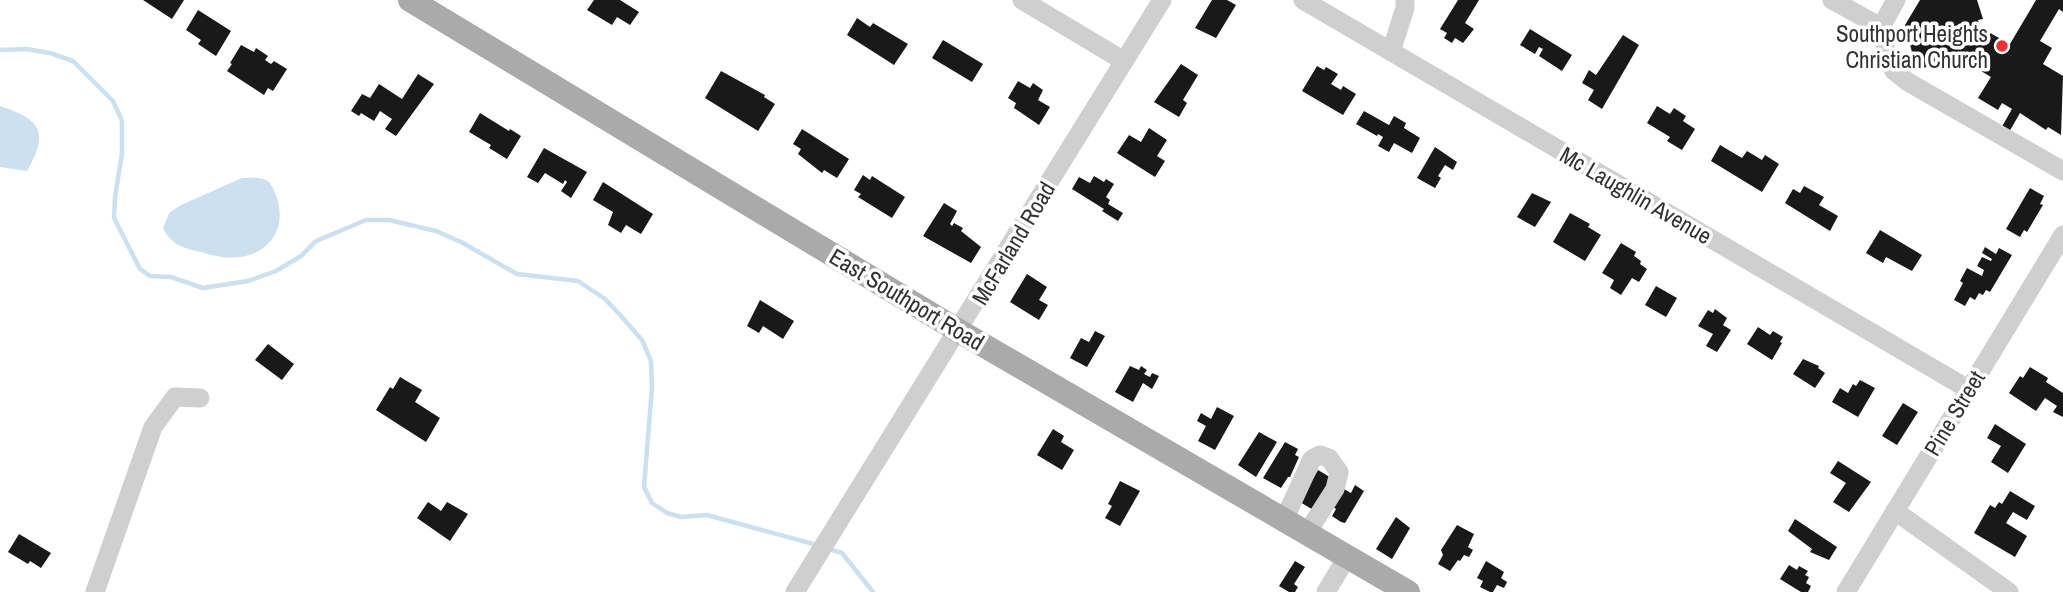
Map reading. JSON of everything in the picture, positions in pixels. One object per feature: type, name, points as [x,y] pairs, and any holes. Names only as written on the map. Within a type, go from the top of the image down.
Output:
[{"type":"main road","name":"East Southport Road","points":[[410,0],[959,331],[1408,592]]},
{"type":"street","points":[[1022,0],[1124,61]]},
{"type":"street","name":"McFarland Road","points":[[797,590],[1162,0]]},
{"type":"street","name":"Mc Laughlin Avenue","points":[[1303,0],[1968,390]]},
{"type":"street","points":[[1391,52],[1405,0]]},
{"type":"street","points":[[1832,0],[1881,27]]},
{"type":"street","points":[[1896,0],[1881,27],[1888,60],[1894,71],[2063,171]]},
{"type":"street","name":"Pine Street","points":[[1846,592],[2063,235]]},
{"type":"street","points":[[95,592],[153,427],[175,397],[200,398]]},
{"type":"street","points":[[1283,520],[1312,459],[1320,454],[1329,458],[1339,472],[1338,482],[1307,533]]},
{"type":"street","points":[[1895,511],[2009,592]]},
{"type":"street","points":[[1326,592],[1347,557]]},
{"type":"water","points":[[0,106],[25,117],[38,129],[38,146],[27,171],[0,167]]},
{"type":"water","points":[[242,178],[266,180],[274,190],[279,222],[269,243],[249,255],[222,257],[183,247],[170,238],[163,228],[169,213]]},
{"type":"building","points":[[143,0],[184,0],[172,19]]},
{"type":"building","points":[[594,0],[620,0],[639,12],[630,25],[617,17],[612,25],[587,10]]},
{"type":"building","points":[[1212,0],[1227,0],[1236,5],[1216,38],[1195,28]]},
{"type":"building","points":[[1458,0],[1479,0],[1465,23],[1474,29],[1463,43],[1455,38],[1452,43],[1444,38],[1447,33],[1440,29]]},
{"type":"building","points":[[1920,0],[1977,0],[1983,19],[1978,20],[1981,28],[2010,44],[2036,0],[2063,0],[2063,12],[2059,9],[2040,41],[2052,48],[2043,64],[2063,76],[2061,135],[2048,127],[2046,130],[2020,113],[2008,134],[2000,130],[2012,109],[2002,103],[1998,110],[1978,98],[1991,77],[1961,59],[1904,70],[1902,61],[1913,56],[1905,25]]},
{"type":"building","points":[[198,10],[231,31],[216,56],[198,44],[201,40],[186,30]]},
{"type":"building","points":[[857,18],[870,27],[873,23],[908,44],[894,65],[847,35]]},
{"type":"building","points":[[1530,29],[1572,55],[1562,71],[1539,56],[1543,49],[1539,47],[1535,54],[1520,45]]},
{"type":"building","points":[[1623,35],[1639,45],[1602,109],[1588,100],[1594,90],[1582,83],[1589,70],[1596,75]]},
{"type":"building","points":[[943,40],[983,64],[972,82],[932,58]]},
{"type":"building","points":[[241,45],[254,52],[256,48],[268,56],[265,60],[271,64],[274,61],[287,69],[273,91],[268,88],[264,95],[227,71]]},
{"type":"building","points":[[1181,64],[1198,75],[1183,100],[1187,103],[1179,117],[1154,102]]},
{"type":"building","points":[[1317,66],[1324,70],[1326,67],[1338,74],[1331,84],[1341,90],[1343,86],[1356,94],[1343,115],[1302,91]]},
{"type":"building","points":[[721,71],[765,95],[764,97],[775,104],[758,131],[705,98]]},
{"type":"building","points":[[418,74],[434,84],[396,136],[385,129],[392,119],[380,111],[374,121],[361,113],[359,116],[351,111],[362,94],[370,98],[379,84],[402,99]]},
{"type":"building","points":[[1018,81],[1030,88],[1033,83],[1043,90],[1038,100],[1050,107],[1039,125],[1014,108],[1016,103],[1008,98]]},
{"type":"building","points":[[1657,106],[1670,114],[1674,108],[1686,116],[1683,121],[1695,129],[1682,150],[1667,141],[1670,137],[1647,123]]},
{"type":"building","points":[[1364,111],[1389,125],[1394,116],[1406,123],[1404,128],[1420,138],[1412,153],[1394,143],[1389,152],[1378,146],[1383,137],[1356,124]]},
{"type":"building","points":[[480,113],[521,136],[507,159],[489,148],[491,145],[469,132]]},
{"type":"building","points":[[1149,128],[1167,140],[1157,156],[1165,161],[1155,177],[1117,153],[1129,135],[1141,142]]},
{"type":"building","points":[[802,129],[849,159],[837,178],[824,170],[822,173],[798,154],[801,149],[793,144]]},
{"type":"building","points":[[1720,145],[1742,158],[1747,151],[1762,160],[1765,155],[1779,164],[1762,192],[1711,161]]},
{"type":"building","points":[[1435,147],[1457,162],[1453,170],[1445,165],[1435,188],[1417,178]]},
{"type":"building","points":[[544,148],[587,172],[571,198],[561,191],[567,182],[565,180],[563,184],[545,173],[538,183],[527,177]]},
{"type":"building","points":[[863,175],[870,180],[872,176],[905,197],[892,218],[858,197],[861,194],[854,190]]},
{"type":"building","points":[[1094,176],[1114,184],[1106,197],[1110,200],[1108,204],[1123,213],[1118,221],[1072,189],[1079,177],[1090,183]]},
{"type":"building","points":[[603,182],[653,214],[641,234],[626,225],[621,233],[608,225],[613,212],[593,200]]},
{"type":"building","points":[[1804,186],[1824,197],[1819,205],[1838,216],[1830,231],[1785,203],[1793,189],[1800,193]]},
{"type":"building","points":[[2030,188],[2044,196],[2040,204],[2043,205],[2027,232],[2024,230],[2020,237],[2006,229]]},
{"type":"building","points":[[1532,193],[1551,202],[1535,227],[1517,217]]},
{"type":"building","points":[[944,203],[957,211],[950,224],[952,226],[954,223],[963,228],[961,231],[981,247],[971,263],[923,236]]},
{"type":"building","points":[[1570,213],[1590,224],[1588,227],[1601,235],[1585,261],[1553,242]]},
{"type":"building","points":[[1880,230],[1922,255],[1912,271],[1886,257],[1883,263],[1866,253]]},
{"type":"building","points":[[1621,243],[1636,252],[1634,256],[1647,269],[1639,282],[1632,278],[1621,295],[1610,288],[1614,280],[1602,273]]},
{"type":"building","points":[[1985,247],[1996,254],[1999,248],[2012,255],[1990,292],[1986,290],[1983,295],[1979,293],[1975,300],[1970,297],[1965,306],[1954,300],[1963,283],[1960,281],[1967,268],[1982,276],[1984,270],[1977,266],[1982,257],[1991,261],[1992,259],[1982,253]]},
{"type":"building","points":[[1027,274],[1047,287],[1039,300],[1048,305],[1039,320],[1010,302]]},
{"type":"building","points":[[1656,286],[1677,298],[1666,317],[1645,305]]},
{"type":"building","points":[[760,300],[794,321],[783,339],[763,326],[759,333],[747,326]]},
{"type":"building","points":[[1715,309],[1727,318],[1723,325],[1731,330],[1717,352],[1706,346],[1713,334],[1698,326],[1708,310],[1713,313]]},
{"type":"building","points":[[1758,327],[1770,335],[1773,331],[1783,337],[1772,360],[1747,344]]},
{"type":"building","points":[[1095,331],[1105,336],[1087,367],[1070,358],[1081,338],[1089,342]]},
{"type":"building","points":[[268,344],[294,364],[282,380],[255,360]]},
{"type":"building","points":[[1803,359],[1819,366],[1825,373],[1815,388],[1793,374]]},
{"type":"building","points":[[1130,366],[1139,370],[1141,366],[1147,370],[1144,374],[1150,377],[1152,373],[1159,376],[1152,389],[1143,383],[1133,402],[1115,392]]},
{"type":"building","points":[[2030,367],[2048,378],[2046,382],[2063,393],[2063,417],[2053,412],[2057,406],[2045,398],[2036,411],[2009,393],[2020,376],[2023,378]]},
{"type":"building","points":[[400,377],[422,390],[415,402],[440,418],[426,442],[376,410],[390,387],[393,389]]},
{"type":"building","points":[[1860,380],[1875,388],[1858,417],[1832,402],[1840,388],[1848,393],[1853,384],[1856,386]]},
{"type":"building","points":[[1903,403],[1918,412],[1897,445],[1882,436]]},
{"type":"building","points":[[1217,407],[1234,416],[1215,450],[1198,441],[1206,426],[1197,421],[1201,413],[1211,419]]},
{"type":"building","points":[[1995,424],[2026,444],[2008,473],[1991,462],[2001,446],[1987,438]]},
{"type":"building","points":[[1053,429],[1064,436],[1061,442],[1074,450],[1062,470],[1037,455]]},
{"type":"building","points":[[1259,432],[1277,442],[1256,477],[1238,465]]},
{"type":"building","points":[[1285,442],[1298,449],[1295,455],[1299,457],[1290,477],[1281,488],[1263,478]]},
{"type":"building","points":[[1838,461],[1871,482],[1849,512],[1833,502],[1846,483],[1830,473]]},
{"type":"building","points":[[1318,470],[1333,479],[1315,511],[1300,502]]},
{"type":"building","points":[[1120,481],[1140,491],[1120,526],[1105,518],[1112,506],[1108,504]]},
{"type":"building","points":[[1355,485],[1364,491],[1345,523],[1341,522],[1332,516],[1336,509],[1333,507],[1344,489],[1351,493]]},
{"type":"building","points":[[2010,491],[2035,506],[2027,520],[2013,512],[2006,523],[2027,536],[2015,557],[1974,533],[1990,505],[1995,508],[1999,502],[2002,504]]},
{"type":"building","points":[[428,502],[441,511],[447,502],[468,514],[450,541],[417,518]]},
{"type":"building","points":[[1396,517],[1410,528],[1392,559],[1376,549]]},
{"type":"building","points":[[1795,519],[1837,547],[1829,560],[1810,552],[1812,549],[1788,531]]},
{"type":"building","points":[[1457,525],[1474,534],[1468,547],[1473,550],[1469,557],[1464,555],[1458,560],[1450,571],[1438,564],[1443,555],[1441,550]]},
{"type":"building","points":[[19,534],[51,553],[41,568],[8,552]]},
{"type":"building","points":[[1295,561],[1305,567],[1294,584],[1298,587],[1295,592],[1289,592],[1279,586]]},
{"type":"building","points":[[1486,561],[1504,572],[1501,578],[1507,582],[1504,588],[1497,585],[1493,592],[1490,592],[1480,587],[1483,581],[1477,578]]},
{"type":"building","points":[[1789,565],[1797,570],[1799,566],[1808,571],[1805,575],[1809,577],[1806,583],[1811,586],[1808,592],[1801,592],[1780,579]]},
{"type":"waterway","points":[[0,50],[26,49],[73,61],[113,101],[122,121],[122,153],[114,218],[140,269],[150,276],[171,277],[203,288],[248,281],[276,271],[301,256],[316,241],[366,220],[389,220],[436,231],[517,274],[578,281],[605,299],[622,317],[642,340],[651,361],[652,387],[644,487],[652,503],[667,513],[681,517],[707,515],[817,545]]},
{"type":"waterway","points":[[828,549],[842,553],[873,592]]},
{"type":"place","name":"Southport Heights Christian Church","points":[[2002,46]]}]
